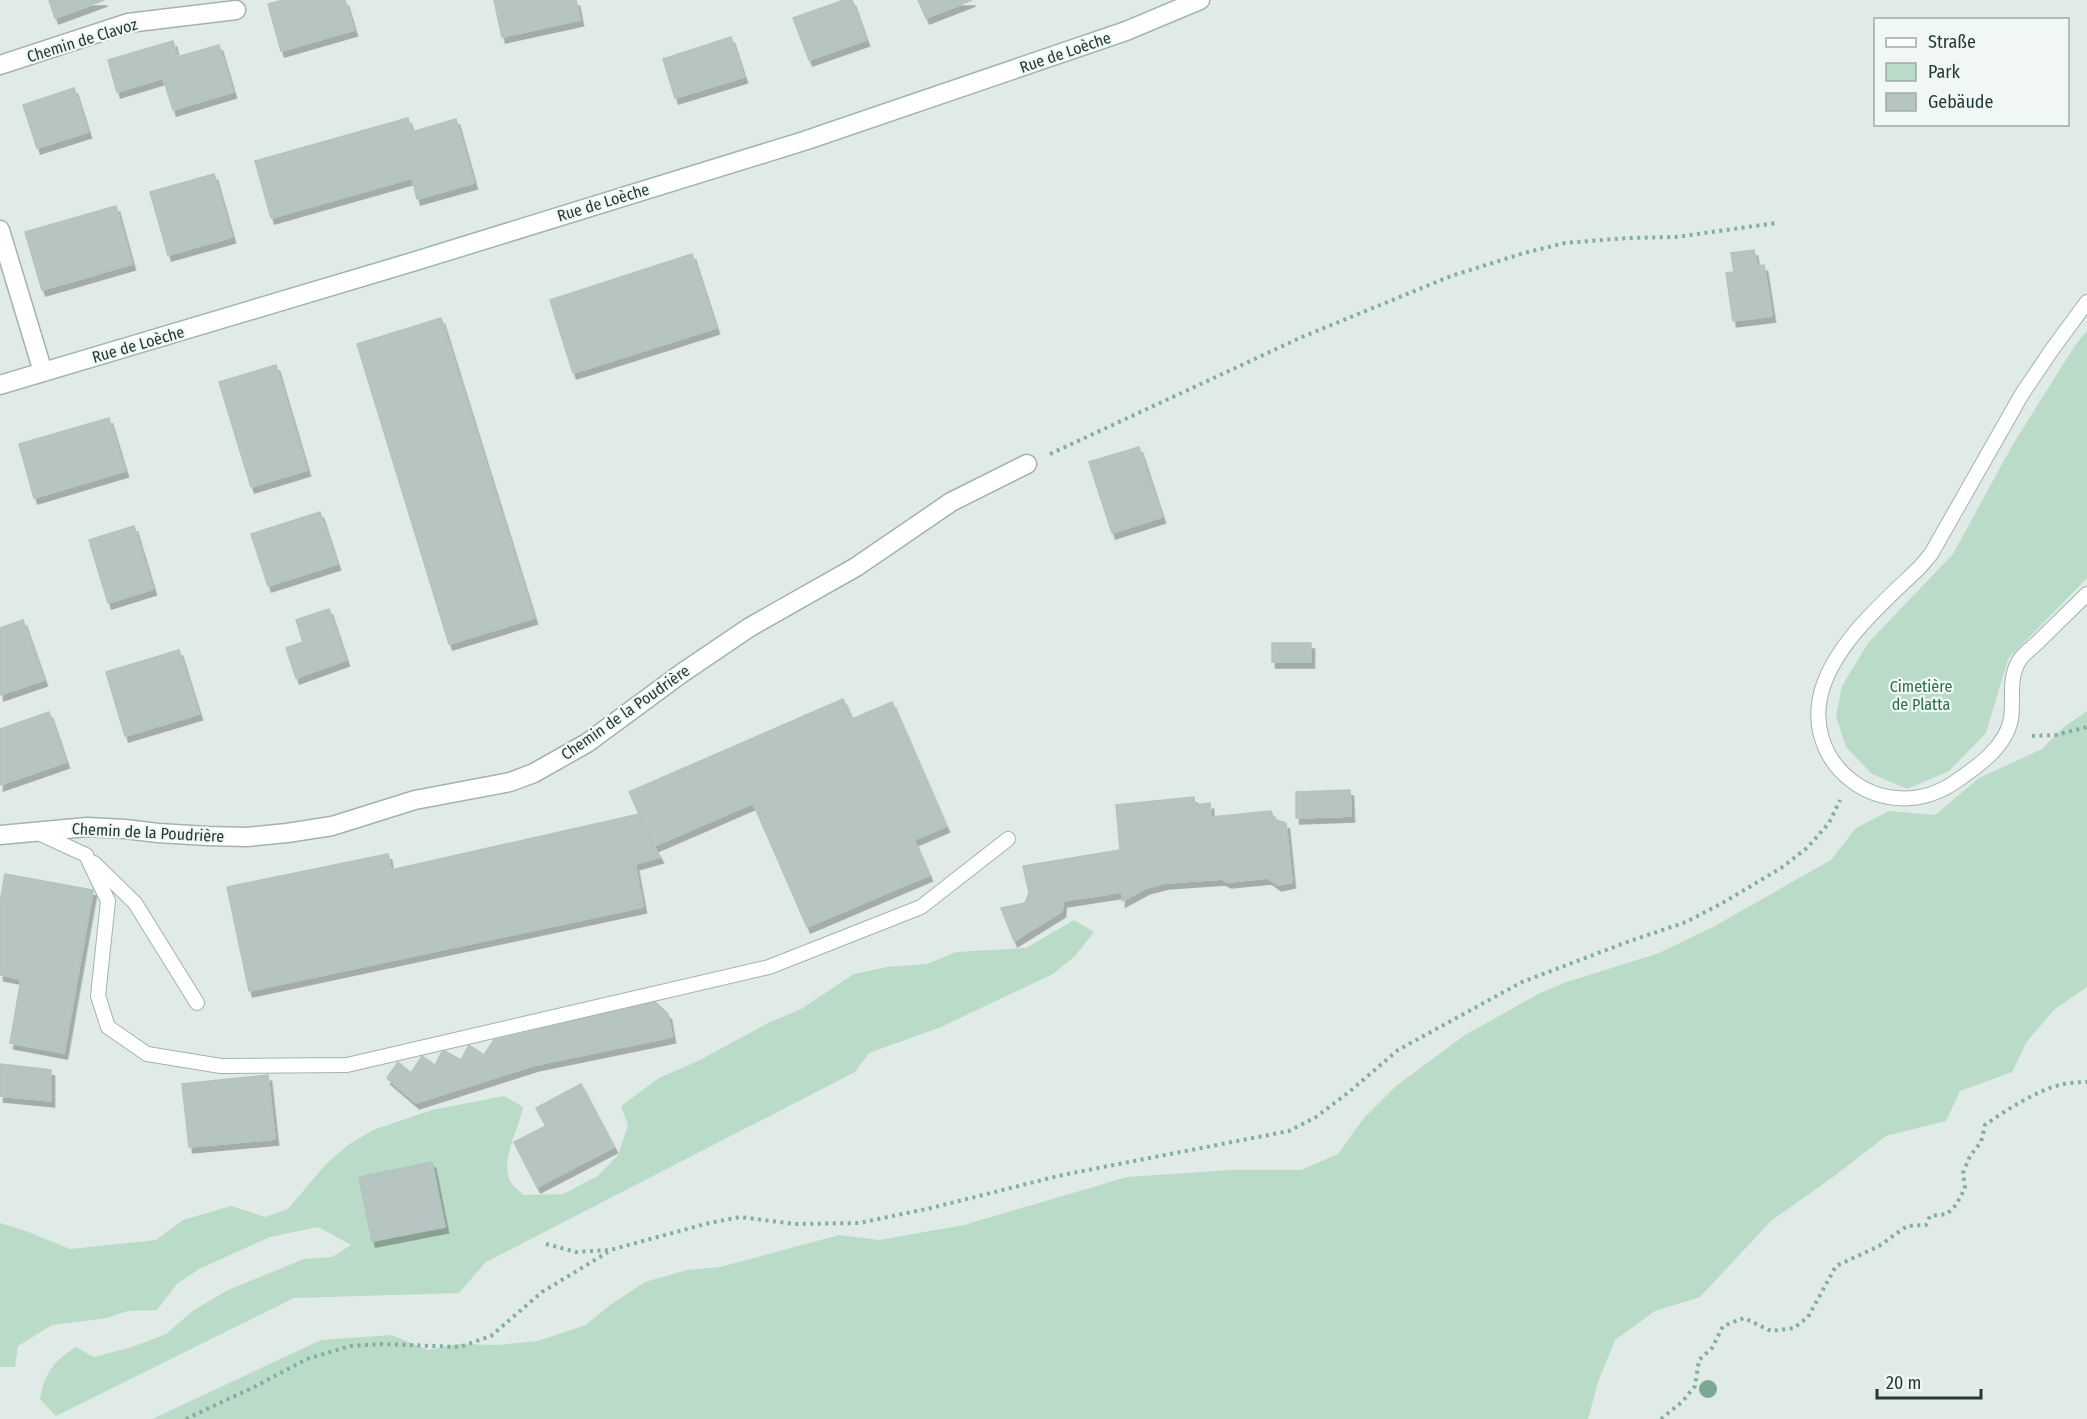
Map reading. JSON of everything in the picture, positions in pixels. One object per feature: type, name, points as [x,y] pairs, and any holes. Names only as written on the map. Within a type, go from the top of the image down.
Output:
[{"type":"street","name":"Rue de Loèche","points":[[0,385],[254,310],[804,141],[1115,35],[1200,0]]},
{"type":"street","name":"Chemin de Clavoz","points":[[0,65],[128,23],[236,10]]},
{"type":"street","points":[[0,230],[43,372]]},
{"type":"street","name":"Chemin de la Poudrière","points":[[0,835],[87,827],[247,837],[287,833],[332,826],[415,800],[510,782],[534,773],[596,736],[750,627],[855,567],[951,502],[1027,464]]},
{"type":"lane","points":[[2087,302],[2022,394],[1931,554],[1848,641],[1834,663],[1819,702],[1818,723],[1826,748],[1838,767],[1855,784],[1869,793],[1887,798],[1929,795],[1954,783],[1994,751],[2005,736],[2011,719],[2012,682],[2019,660],[2087,594]]},
{"type":"lane","points":[[34,831],[86,855],[135,903],[197,1003]]},
{"type":"lane","points":[[86,855],[108,901],[98,996],[108,1027],[147,1054],[221,1066],[347,1065],[769,967],[921,907],[1008,839]]},
{"type":"path","points":[[1027,464],[1302,337],[1431,284],[1514,256],[1565,243],[1676,237],[1776,223]]},
{"type":"path","points":[[2005,736],[2056,735],[2087,727]]},
{"type":"path","points":[[546,1244],[576,1252],[610,1250],[709,1222],[740,1217],[795,1224],[859,1222],[931,1208],[1062,1175],[1289,1131],[1324,1111],[1398,1050],[1522,982],[1686,922],[1781,868],[1807,848],[1829,823],[1843,796],[1838,767]]},
{"type":"path","points":[[1661,1419],[1682,1402],[1695,1386],[1699,1360],[1712,1348],[1723,1326],[1744,1318],[1770,1330],[1794,1328],[1808,1317],[1836,1266],[1879,1246],[1907,1226],[1926,1225],[1930,1216],[1947,1214],[1956,1205],[1965,1188],[1962,1173],[1970,1156],[1981,1142],[1985,1125],[2033,1096],[2062,1084],[2087,1082]]},
{"type":"path","points":[[186,1419],[307,1359],[350,1346],[460,1347],[491,1336],[543,1292],[610,1250]]},
{"type":"green space","name":"Cimetière de Platta","points":[[2087,331],[2087,578],[2008,659],[1986,733],[1949,771],[1907,789],[1872,774],[1846,747],[1836,716],[1842,686],[1868,643],[1953,554],[2013,444],[2076,344]]},
{"type":"green space","points":[[2087,711],[2087,987],[2055,1009],[2027,1041],[2012,1072],[1960,1091],[1946,1121],[1886,1136],[1771,1221],[1700,1297],[1655,1311],[1615,1340],[1598,1382],[1588,1419],[152,1419],[321,1340],[392,1335],[428,1350],[458,1344],[497,1345],[538,1341],[586,1325],[610,1305],[645,1282],[687,1270],[720,1267],[839,1235],[879,1240],[964,1225],[1127,1177],[1231,1170],[1301,1170],[1338,1154],[1364,1118],[1396,1086],[1465,1035],[1540,993],[1567,982],[1659,953],[1713,927],[1831,860],[1856,828],[1889,811],[1935,815],[1979,778],[2042,749],[2064,727]]},
{"type":"green space","points":[[1074,920],[1094,932],[1074,957],[1053,974],[941,1027],[869,1053],[855,1072],[486,1262],[459,1293],[294,1298],[56,1416],[40,1399],[48,1374],[56,1362],[76,1347],[94,1357],[132,1347],[166,1334],[194,1310],[228,1290],[304,1259],[332,1257],[351,1245],[318,1227],[270,1237],[199,1269],[177,1284],[157,1310],[128,1311],[107,1318],[52,1325],[18,1346],[15,1367],[0,1367],[0,1223],[70,1249],[156,1240],[183,1220],[231,1206],[265,1217],[288,1209],[326,1164],[348,1145],[373,1130],[432,1110],[504,1096],[523,1107],[507,1163],[510,1181],[523,1195],[563,1194],[598,1176],[618,1155],[628,1125],[621,1106],[659,1078],[700,1060],[768,1023],[801,1009],[854,974],[887,967],[927,964],[956,952],[1026,948]]},
{"type":"building","points":[[49,0],[104,0],[55,18]]},
{"type":"building","points":[[283,0],[345,0],[354,30],[281,51],[268,4]]},
{"type":"building","points":[[494,0],[576,0],[580,20],[502,37]]},
{"type":"building","points":[[844,0],[852,0],[866,40],[809,60],[793,18]]},
{"type":"building","points":[[918,0],[972,0],[926,18]]},
{"type":"building","points":[[731,37],[744,77],[675,98],[663,59]]},
{"type":"building","points":[[173,41],[177,57],[219,45],[233,92],[173,110],[163,78],[117,92],[108,60]]},
{"type":"building","points":[[74,88],[88,132],[37,148],[23,105]]},
{"type":"building","points":[[408,118],[412,132],[456,119],[474,183],[417,199],[412,178],[271,218],[255,161]]},
{"type":"building","points":[[214,174],[232,237],[168,255],[150,192]]},
{"type":"building","points":[[116,206],[132,264],[42,290],[25,232]]},
{"type":"building","points":[[1754,250],[1757,266],[1764,265],[1772,316],[1733,321],[1726,273],[1734,272],[1731,253]]},
{"type":"building","points":[[692,254],[716,328],[573,373],[550,300]]},
{"type":"building","points":[[441,318],[534,618],[449,644],[357,344]]},
{"type":"building","points":[[276,365],[307,470],[251,487],[219,382]]},
{"type":"building","points":[[109,418],[125,471],[34,498],[19,444]]},
{"type":"building","points":[[1139,447],[1162,517],[1112,533],[1089,462]]},
{"type":"building","points":[[320,512],[337,564],[268,586],[251,534]]},
{"type":"building","points":[[134,526],[153,589],[108,603],[89,540]]},
{"type":"building","points":[[329,609],[346,660],[296,678],[286,648],[303,642],[296,620]]},
{"type":"building","points":[[23,620],[44,680],[0,695],[0,628]]},
{"type":"building","points":[[1272,643],[1311,643],[1311,662],[1272,662]]},
{"type":"building","points":[[179,650],[199,714],[125,736],[106,672]]},
{"type":"building","points":[[843,699],[852,719],[892,702],[946,826],[914,840],[929,875],[807,927],[753,803],[654,846],[629,792]]},
{"type":"building","points":[[49,712],[66,762],[0,785],[0,729]]},
{"type":"building","points":[[1350,790],[1351,816],[1296,818],[1296,792]]},
{"type":"building","points":[[1194,797],[1195,805],[1210,803],[1211,817],[1271,811],[1274,819],[1286,823],[1292,882],[1278,885],[1268,878],[1228,882],[1222,879],[1165,883],[1146,888],[1122,901],[1122,892],[1063,901],[1062,911],[1014,941],[1001,908],[1025,903],[1029,893],[1023,866],[1120,850],[1116,805]]},
{"type":"building","points":[[639,814],[660,857],[635,864],[643,907],[249,991],[227,887],[388,854],[391,870]]},
{"type":"building","points":[[5,874],[93,890],[64,1053],[10,1043],[21,979],[0,975],[0,902]]},
{"type":"building","points":[[655,1002],[668,1014],[672,1037],[535,1065],[416,1103],[387,1078],[398,1062],[411,1073],[422,1056],[435,1065],[443,1050],[461,1060],[469,1045],[484,1055],[494,1040]]},
{"type":"building","points":[[0,1064],[51,1070],[51,1101],[0,1096]]},
{"type":"building","points":[[268,1075],[275,1139],[189,1147],[182,1084]]},
{"type":"building","points":[[581,1084],[614,1147],[537,1187],[514,1142],[546,1126],[536,1108]]},
{"type":"building","points":[[432,1162],[445,1227],[372,1241],[359,1177]]}]
